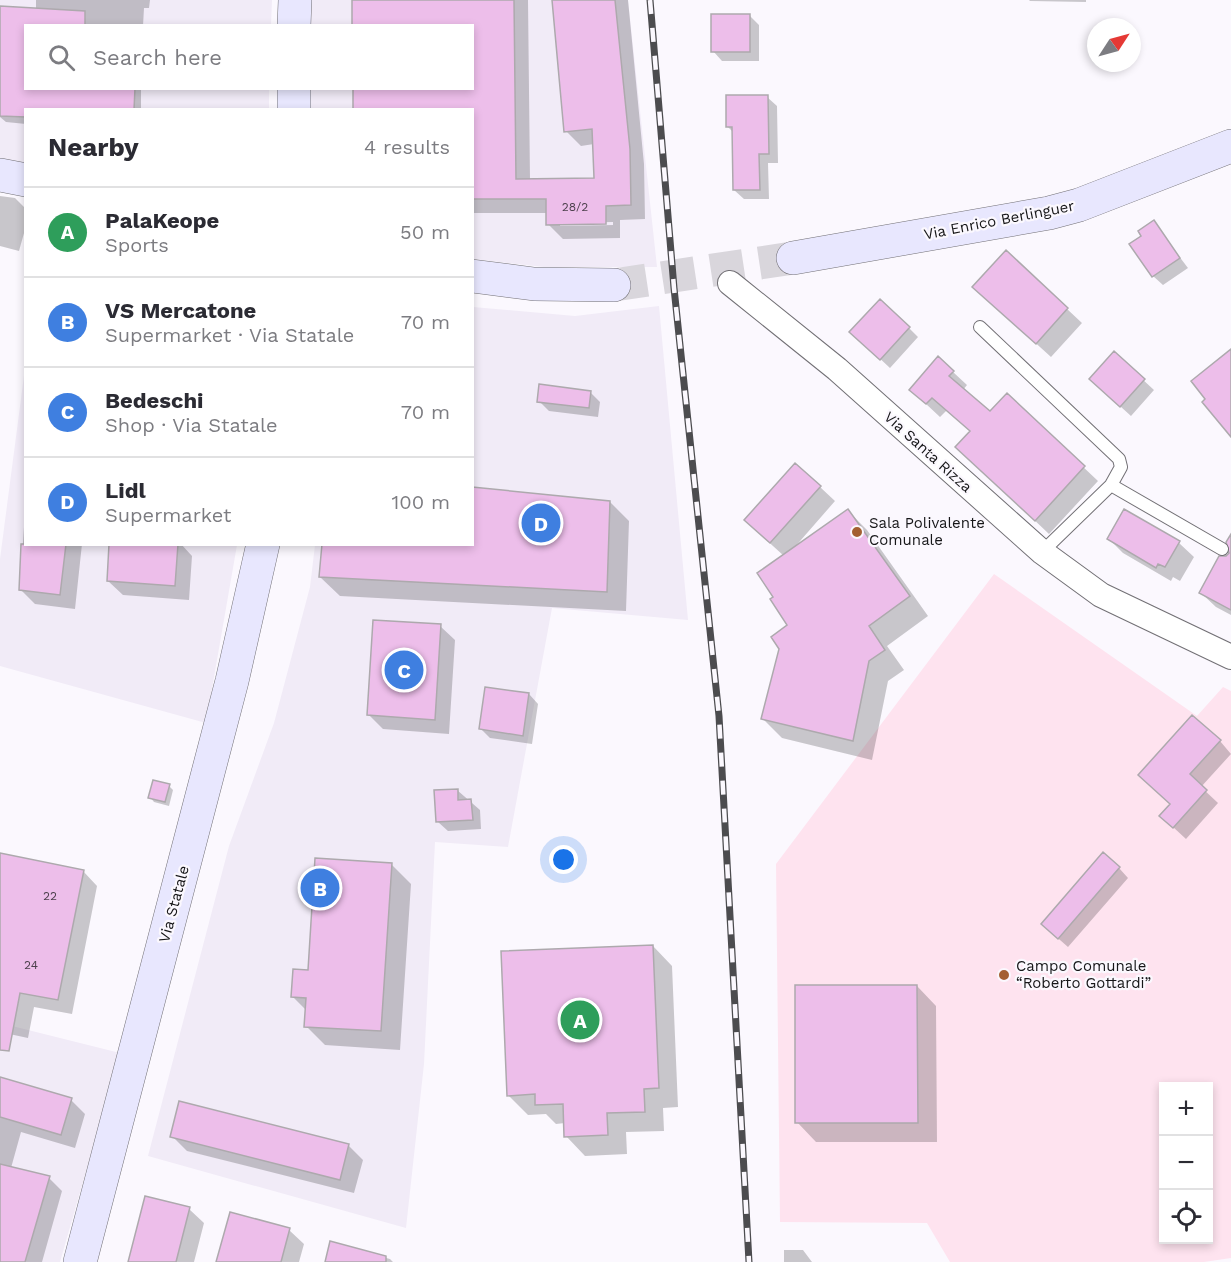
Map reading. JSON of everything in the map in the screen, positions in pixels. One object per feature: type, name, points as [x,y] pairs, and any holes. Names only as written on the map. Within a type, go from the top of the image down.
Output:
[{"type":"main road","points":[[294,24],[295,0]]},
{"type":"main road","points":[[294,90],[294,108]]},
{"type":"main road","name":"Via Enrico Berlinguer","points":[[793,258],[1050,213],[1079,205],[1231,146]]},
{"type":"main road","points":[[0,175],[24,180]]},
{"type":"main road","points":[[474,276],[534,284],[614,285]]},
{"type":"main road","name":"Via Statale","points":[[80,1262],[229,692],[263,546]]},
{"type":"street","name":"Via Santa Rizza","points":[[730,283],[837,369],[1042,552],[1117,604],[1231,657]]},
{"type":"lane","points":[[980,327],[1112,449],[1119,459],[1121,467],[1111,485],[1042,552]]},
{"type":"lane","points":[[1111,485],[1222,549]]},
{"type":"shaded area","points":[[0,0],[272,0],[271,24],[24,24],[24,90],[269,90],[269,108],[24,108],[24,173],[0,167]]},
{"type":"shaded area","points":[[306,0],[628,0],[657,267],[544,267],[474,259],[474,108],[306,108],[306,90],[474,90],[474,24],[306,24]]},
{"type":"shaded area","points":[[659,306],[688,620],[552,608],[508,847],[435,842],[424,1064],[406,1228],[148,1156],[229,846],[274,723],[310,587],[315,546],[474,546],[474,307],[575,316]]},
{"type":"shaded area","points":[[24,376],[24,546],[237,546],[206,723],[0,666],[0,559]]},
{"type":"shaded area","name":"Campo Comunale “Roberto Gottardi”","points":[[994,574],[1197,716],[1223,687],[1231,691],[1231,1258],[1204,1262],[950,1262],[927,1223],[780,1222],[776,864]]},
{"type":"shaded area","points":[[0,1023],[120,1053],[60,1262],[0,1262]]},
{"type":"building","points":[[352,0],[514,0],[516,179],[594,178],[592,129],[564,132],[552,0],[615,0],[630,149],[631,205],[606,206],[606,224],[546,225],[546,199],[474,199],[474,108],[353,108],[353,90],[474,90],[474,24],[352,24]]},
{"type":"building","points":[[0,6],[85,11],[85,24],[24,24],[24,90],[135,90],[134,108],[24,108],[24,117],[0,116]]},
{"type":"building","points":[[711,14],[750,14],[750,52],[711,52]]},
{"type":"building","points":[[726,95],[768,95],[769,154],[759,154],[760,190],[733,190],[732,127],[726,127]]},
{"type":"building","points":[[1154,220],[1180,258],[1152,277],[1129,244],[1141,236],[1138,231]]},
{"type":"building","points":[[1006,250],[1068,308],[1036,344],[972,287]]},
{"type":"building","points":[[880,299],[910,327],[880,360],[849,332]]},
{"type":"building","points":[[1231,349],[1231,437],[1202,402],[1205,399],[1191,381]]},
{"type":"building","points":[[1114,351],[1145,379],[1120,407],[1089,379]]},
{"type":"building","points":[[938,356],[954,371],[949,376],[990,411],[1007,393],[1085,466],[1035,521],[955,447],[970,431],[932,398],[926,404],[909,390]]},
{"type":"building","points":[[539,384],[591,391],[589,408],[537,402]]},
{"type":"building","points":[[795,463],[821,486],[770,543],[744,520]]},
{"type":"building","points":[[474,487],[610,501],[607,592],[319,577],[322,546],[474,546]]},
{"type":"building","points":[[848,509],[910,596],[869,626],[885,650],[869,661],[853,741],[761,719],[779,649],[771,637],[787,625],[770,599],[773,597],[757,573]]},
{"type":"building","points":[[1124,509],[1180,541],[1165,567],[1158,564],[1156,568],[1107,539]]},
{"type":"building","points":[[1231,534],[1231,610],[1199,593],[1219,556],[1226,556],[1229,553],[1226,542]]},
{"type":"building","points":[[21,544],[24,546],[66,546],[60,595],[19,590]]},
{"type":"building","points":[[109,546],[178,546],[175,586],[107,581]]},
{"type":"building","points":[[373,620],[441,624],[435,720],[367,715]]},
{"type":"building","points":[[485,687],[529,693],[523,736],[479,729]]},
{"type":"building","points":[[1192,715],[1221,740],[1190,774],[1207,790],[1173,828],[1159,816],[1170,804],[1138,775]]},
{"type":"building","points":[[153,780],[170,784],[165,802],[148,798]]},
{"type":"building","points":[[458,789],[458,800],[471,799],[473,820],[436,822],[434,790]]},
{"type":"building","points":[[1103,852],[1120,867],[1058,939],[1041,924]]},
{"type":"building","points":[[0,853],[84,870],[58,1000],[20,993],[9,1051],[0,1050]]},
{"type":"building","points":[[315,858],[392,863],[381,1031],[304,1027],[306,998],[291,997],[293,969],[308,970]]},
{"type":"building","points":[[653,945],[659,1088],[644,1089],[645,1112],[607,1113],[608,1135],[564,1137],[563,1104],[535,1105],[535,1094],[507,1096],[501,951]]},
{"type":"building","points":[[795,985],[917,985],[918,1123],[795,1123]]},
{"type":"building","points":[[0,1077],[72,1098],[61,1135],[0,1117]]},
{"type":"building","points":[[179,1101],[349,1144],[340,1180],[170,1137]]},
{"type":"building","points":[[0,1164],[50,1176],[25,1262],[0,1262]]},
{"type":"building","points":[[145,1196],[190,1207],[176,1262],[128,1262]]},
{"type":"building","points":[[230,1212],[290,1228],[281,1262],[216,1262]]},
{"type":"building","points":[[330,1241],[386,1256],[386,1262],[325,1262]]},
{"type":"tunnel","points":[[614,285],[793,258]]},
{"type":"railway","points":[[650,0],[674,288],[719,716],[749,1262]]},
{"type":"place","name":"Lidl","points":[[541,523]]},
{"type":"place","name":"Sala Polivalente Comunale","points":[[857,532]]},
{"type":"place","name":"Bedeschi","points":[[404,670]]},
{"type":"place","name":"VS Mercatone","points":[[320,888]]},
{"type":"place","name":"Campo Comunale “Roberto Gottardi”","points":[[1004,975]]},
{"type":"place","name":"PalaKeope","points":[[580,1020]]}]
